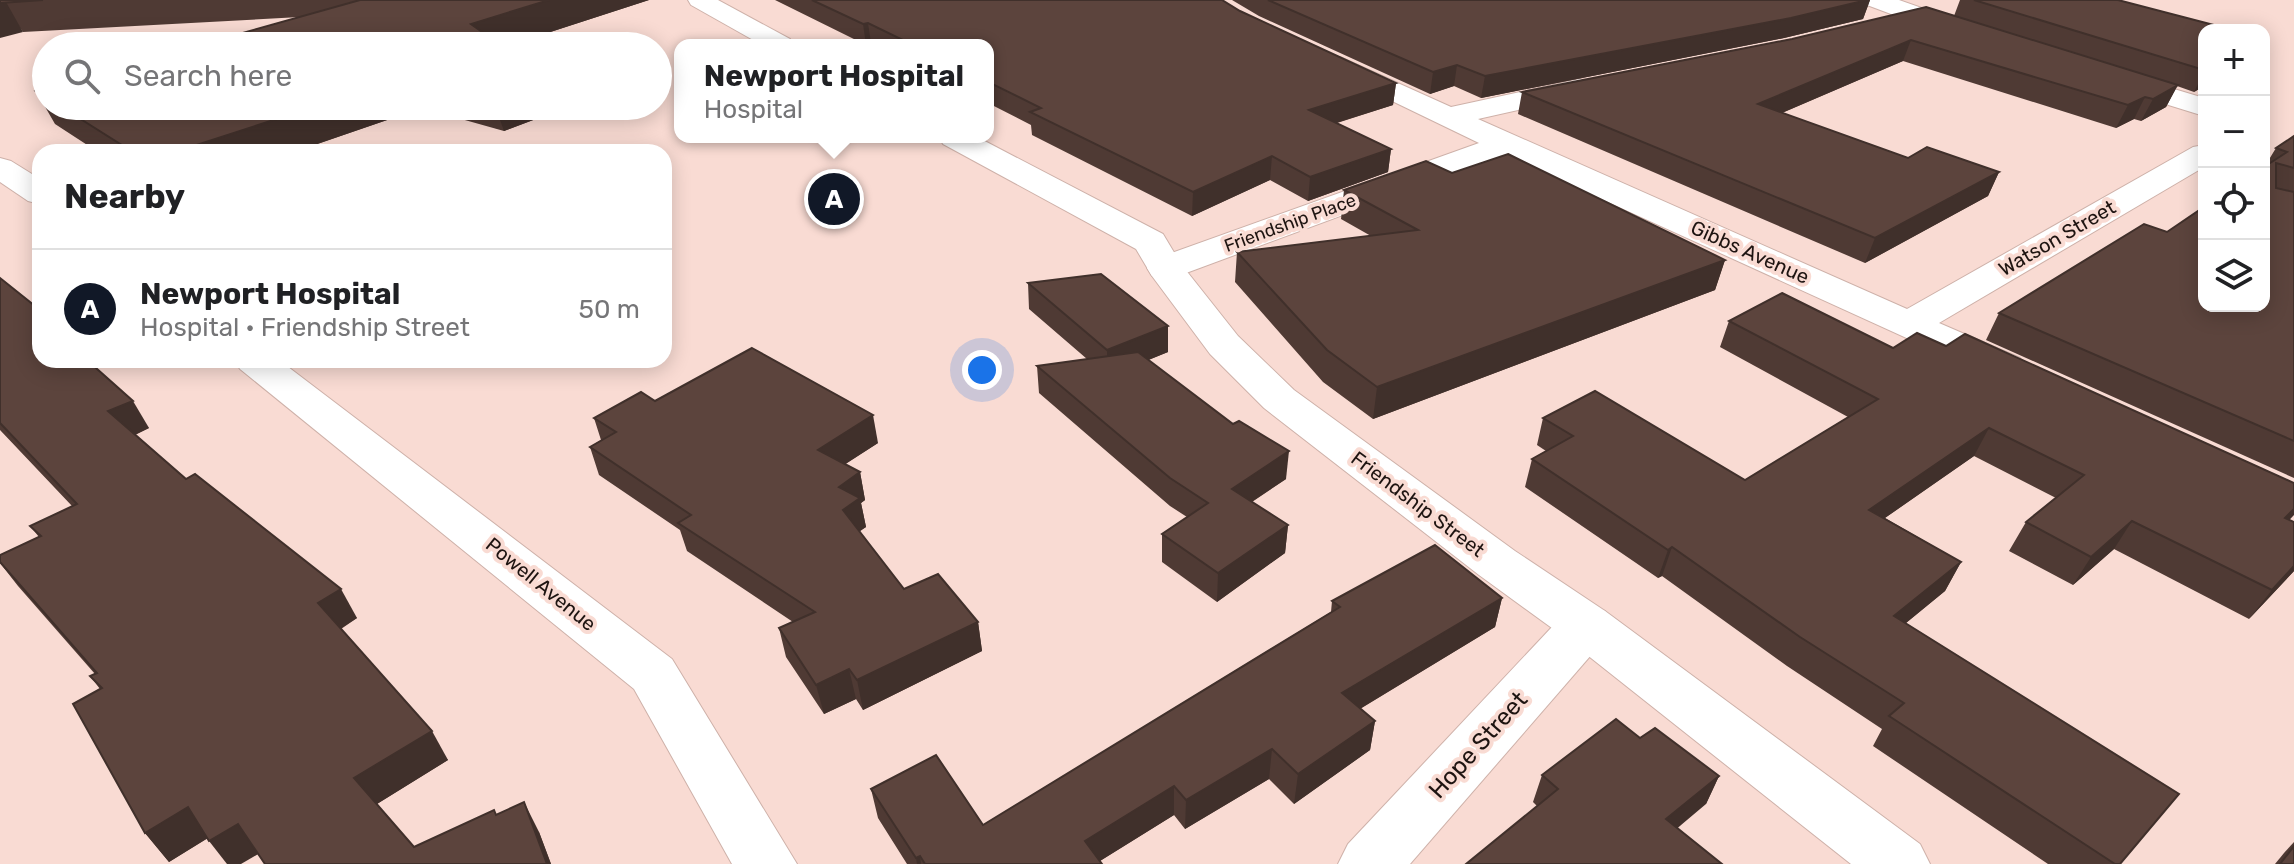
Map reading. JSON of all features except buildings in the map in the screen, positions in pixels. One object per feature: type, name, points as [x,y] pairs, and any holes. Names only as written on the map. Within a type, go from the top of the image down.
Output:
[{"type":"street","points":[[700,0],[770,39]]},
{"type":"street","points":[[1875,13],[1918,16],[1984,39]]},
{"type":"street","name":"Gibbs Avenue","points":[[1316,54],[1506,144],[2038,382]]},
{"type":"street","points":[[2095,73],[2198,105]]},
{"type":"street","points":[[1450,116],[1604,84]]},
{"type":"street","name":"Friendship Street","points":[[965,143],[1150,242],[1165,268],[1224,345],[1279,399],[1497,563],[1586,625],[1898,864]]},
{"type":"street","name":"Friendship Place","points":[[1165,268],[1506,144]]},
{"type":"street","points":[[0,168],[32,189]]},
{"type":"street","name":"Watson Street","points":[[1910,323],[2194,168]]},
{"type":"street","name":"Powell Avenue","points":[[264,368],[653,674],[765,864]]},
{"type":"street","name":"Hope Street","points":[[1370,864],[1586,625]]},
{"type":"place","name":"Newport Hospital","points":[[834,199]]}]
